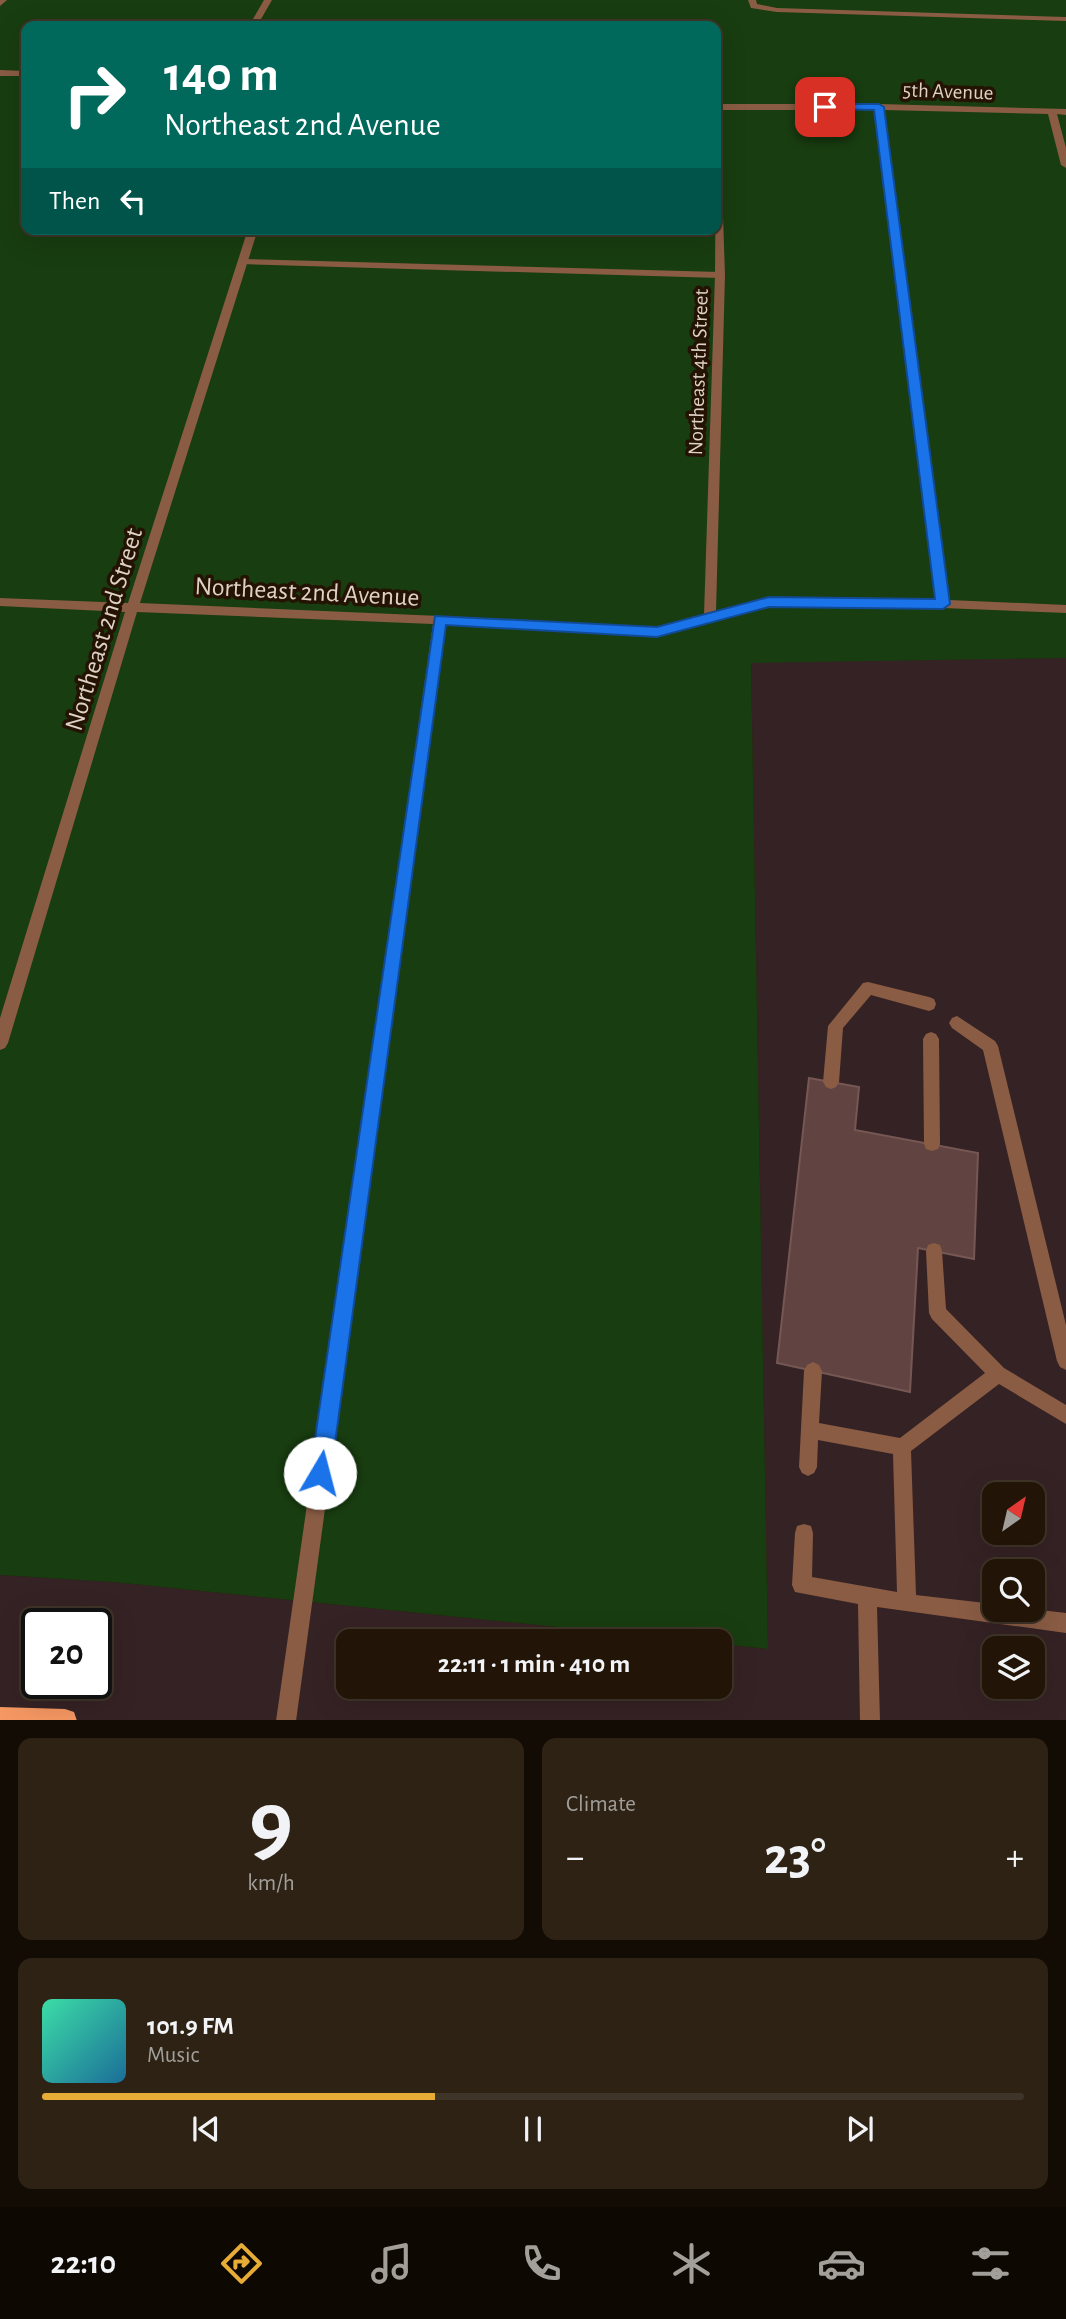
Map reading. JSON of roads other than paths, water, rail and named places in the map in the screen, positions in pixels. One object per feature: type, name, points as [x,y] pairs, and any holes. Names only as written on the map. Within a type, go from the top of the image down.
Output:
[{"type":"main road","points":[[0,1719],[65,1720]]},
{"type":"street","points":[[0,4],[3,0]]},
{"type":"street","points":[[256,21],[268,0]]},
{"type":"street","points":[[752,0],[754,6],[777,10],[1066,19]]},
{"type":"street","points":[[0,73],[21,74]]},
{"type":"street","name":"5th Avenue","points":[[721,107],[879,107],[1066,112]]},
{"type":"street","points":[[879,107],[943,604]]},
{"type":"street","points":[[1052,112],[1066,165]]},
{"type":"street","name":"Northeast 2nd Street","points":[[0,1043],[133,606],[251,235]]},
{"type":"street","name":"Northeast 4th Street","points":[[710,617],[719,235]]},
{"type":"street","points":[[243,262],[720,275]]},
{"type":"street","name":"Northeast 2nd Avenue","points":[[0,602],[657,632],[769,602],[943,604],[1066,609]]},
{"type":"street","points":[[286,1720],[440,620]]},
{"type":"street","points":[[831,1082],[836,1026],[868,988],[929,1004]]},
{"type":"street","points":[[957,1023],[989,1046],[1066,1361]]},
{"type":"street","points":[[931,1039],[932,1144]]},
{"type":"street","points":[[934,1251],[938,1313],[998,1374],[1066,1415]]},
{"type":"street","points":[[808,1467],[813,1371]]},
{"type":"street","points":[[811,1430],[902,1447],[998,1374]]},
{"type":"street","points":[[902,1447],[907,1603]]},
{"type":"street","points":[[804,1533],[802,1586],[907,1603],[1066,1623]]},
{"type":"street","points":[[867,1596],[870,1720]]}]
